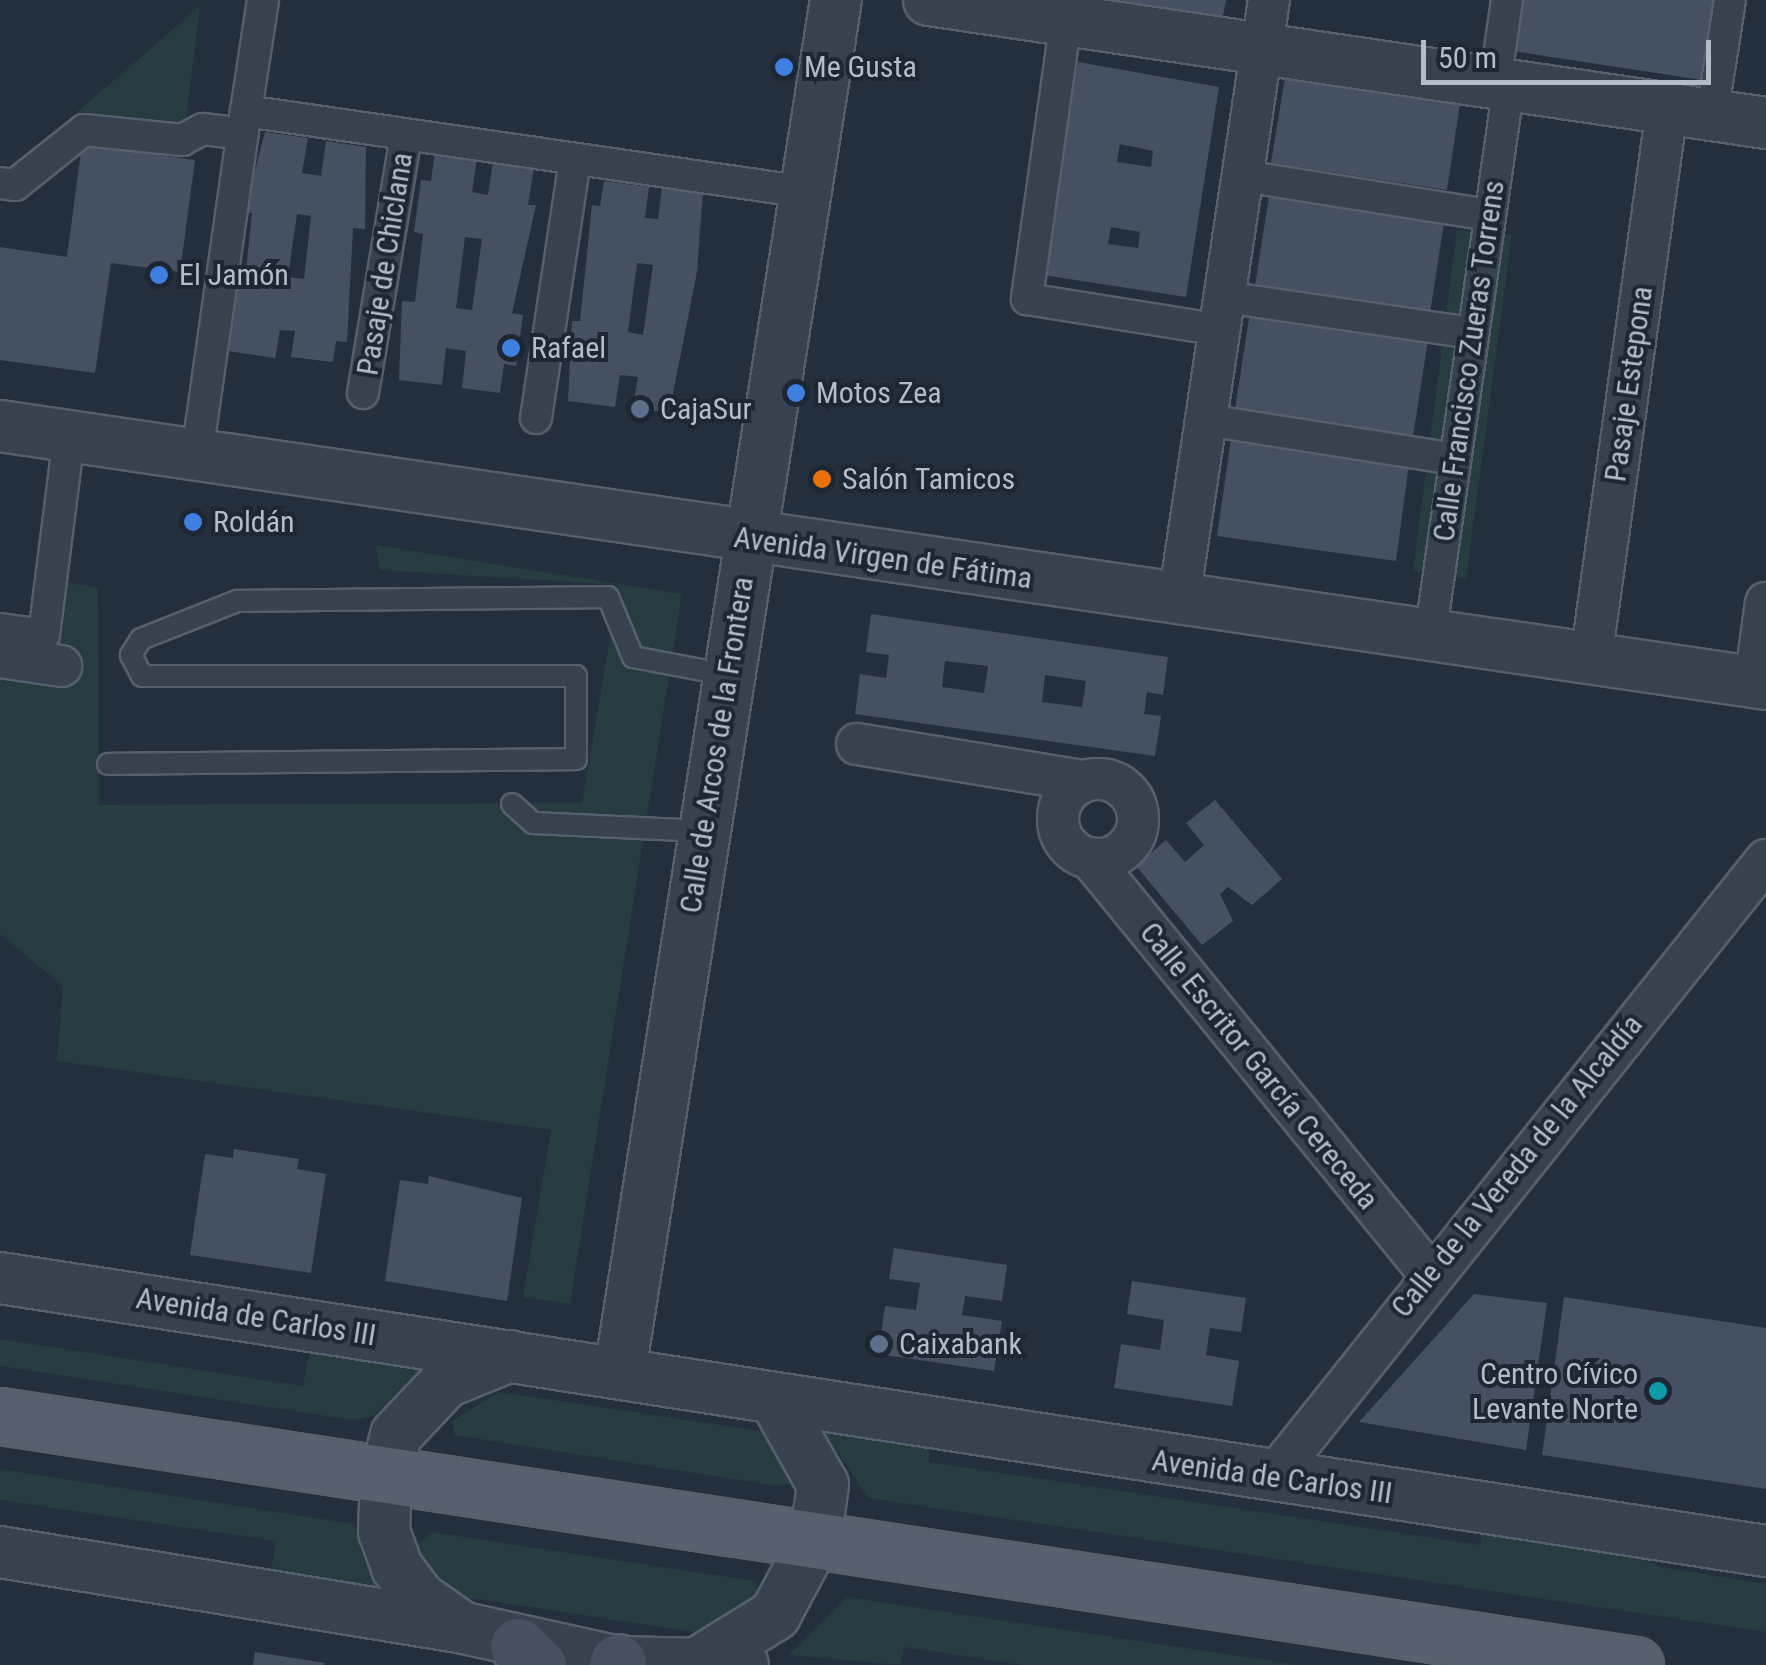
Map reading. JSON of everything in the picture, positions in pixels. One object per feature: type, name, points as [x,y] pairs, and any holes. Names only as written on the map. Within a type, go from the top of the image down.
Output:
[{"type":"main road","points":[[0,1416],[1635,1665]]},
{"type":"street","points":[[197,454],[263,0]]},
{"type":"street","name":"Calle de Arcos de la Frontera","points":[[620,1372],[836,0]]},
{"type":"street","points":[[930,0],[1766,123]]},
{"type":"street","points":[[1178,600],[1268,0]]},
{"type":"street","name":"Calle Francisco Zueras Torrens","points":[[1430,637],[1490,215],[1507,0]]},
{"type":"street","points":[[1690,112],[1730,0]]},
{"type":"street","points":[[1066,20],[1026,299],[1473,333]]},
{"type":"street","name":"Pasaje Estepona","points":[[1591,659],[1690,112]]},
{"type":"street","points":[[0,182],[15,185],[84,130],[182,140],[203,129],[244,123],[406,135],[805,192]]},
{"type":"street","name":"Pasaje de Chiclana","points":[[363,393],[406,135]]},
{"type":"street","points":[[536,418],[576,160]]},
{"type":"street","points":[[1243,176],[1490,215]]},
{"type":"street","points":[[1206,420],[1455,459]]},
{"type":"street","name":"Avenida Virgen de Fátima","points":[[0,426],[750,540],[1761,683]]},
{"type":"street","points":[[0,629],[44,636],[69,436]]},
{"type":"street","points":[[1761,683],[1766,603]]},
{"type":"street","points":[[0,657],[60,666]]},
{"type":"street","points":[[857,744],[1122,787],[1138,821],[1119,853],[1090,858],[1070,848],[1058,824],[1063,798],[1084,781]]},
{"type":"street","name":"Calle Escritor García Cereceda","points":[[1090,858],[1429,1273]]},
{"type":"street","name":"Calle de la Vereda de la Alcaldía","points":[[1272,1477],[1429,1273],[1766,860]]},
{"type":"street","name":"Avenida de Carlos III","points":[[0,1278],[620,1372],[777,1403],[1766,1551]]},
{"type":"street","points":[[513,1355],[446,1382],[396,1434],[386,1475],[384,1532],[398,1567],[420,1598],[464,1628],[528,1655],[618,1663],[724,1662],[775,1615],[815,1540],[823,1486],[777,1403]]},
{"type":"street","points":[[0,1552],[464,1628]]},
{"type":"lane","points":[[108,764],[576,759],[576,676],[142,676],[131,656],[141,639],[237,601],[608,598],[633,657],[728,675]]},
{"type":"lane","points":[[512,804],[532,824],[704,831]]},
{"type":"green space","points":[[200,6],[185,128],[76,113]]},
{"type":"green space","points":[[1457,230],[1512,235],[1466,579],[1413,571]]},
{"type":"green space","points":[[376,545],[682,594],[570,1304],[523,1297],[551,1130],[57,1061],[63,986],[0,934],[0,672],[57,651],[67,582],[98,588],[99,805],[582,803],[619,585],[380,570]]},
{"type":"green space","points":[[0,1339],[303,1386],[311,1344],[422,1367],[375,1415],[353,1420],[0,1366]]},
{"type":"green space","points":[[499,1392],[761,1431],[796,1482],[777,1486],[455,1435],[452,1421]]},
{"type":"green space","points":[[824,1431],[932,1438],[929,1462],[1480,1545],[1485,1520],[1604,1540],[1661,1567],[1766,1584],[1766,1632],[868,1498]]},
{"type":"green space","points":[[0,1469],[354,1524],[396,1598],[270,1578],[276,1541],[0,1500]]},
{"type":"green space","points":[[431,1532],[755,1581],[759,1592],[707,1634],[458,1596],[439,1585],[417,1545]]},
{"type":"green space","points":[[847,1597],[1298,1665],[1022,1665],[904,1647],[900,1665],[789,1655]]},
{"type":"building","points":[[1092,0],[1226,0],[1222,22]]},
{"type":"building","points":[[1521,0],[1714,0],[1702,80],[1513,51]]},
{"type":"building","points":[[1078,62],[1219,87],[1186,297],[1043,275]],"holes":[[[1120,144],[1153,151],[1151,167],[1117,162]],[[1111,227],[1140,232],[1138,248],[1108,244]]]},
{"type":"building","points":[[1286,71],[1461,97],[1447,190],[1271,163]]},
{"type":"building","points":[[265,132],[308,138],[302,173],[321,176],[326,141],[366,147],[365,229],[353,228],[347,342],[336,341],[333,362],[291,357],[295,331],[280,330],[275,358],[228,351],[233,270],[246,271],[252,213],[244,212]],"holes":[[[297,214],[311,216],[304,279],[288,277]]]},
{"type":"building","points":[[82,144],[195,160],[180,272],[111,263],[95,373],[0,360],[0,247],[67,257]]},
{"type":"building","points":[[435,152],[477,158],[472,192],[488,195],[493,161],[534,167],[528,205],[536,205],[512,313],[523,315],[516,366],[504,364],[500,393],[462,388],[466,351],[446,348],[442,385],[399,380],[402,301],[415,302],[423,234],[414,232],[421,180],[431,181]],"holes":[[[465,237],[482,239],[472,310],[456,308]]]},
{"type":"building","points":[[604,181],[649,187],[645,218],[658,219],[662,187],[703,192],[697,272],[669,413],[633,408],[638,377],[620,375],[615,407],[568,401],[572,321],[580,321],[592,205],[600,206]],"holes":[[[637,263],[653,265],[643,335],[628,332]]]},
{"type":"building","points":[[1269,196],[1444,223],[1430,313],[1255,286]]},
{"type":"building","points":[[1250,312],[1428,340],[1413,436],[1235,409]]},
{"type":"building","points":[[1231,439],[1409,464],[1396,561],[1217,536]]},
{"type":"building","points":[[871,614],[1168,657],[1163,695],[1147,692],[1144,714],[1161,716],[1155,756],[855,714],[860,674],[886,678],[889,655],[866,652]],"holes":[[[945,661],[988,666],[984,693],[942,687]],[[1045,675],[1086,681],[1082,707],[1042,702]]]},
{"type":"building","points":[[1215,800],[1282,879],[1252,905],[1228,887],[1220,894],[1233,921],[1202,945],[1136,866],[1166,840],[1185,862],[1204,845],[1186,823]]},
{"type":"building","points":[[234,1149],[299,1159],[297,1169],[326,1174],[311,1273],[190,1255],[205,1154],[233,1158]]},
{"type":"building","points":[[429,1176],[522,1198],[507,1301],[385,1281],[400,1180],[428,1184]]},
{"type":"building","points":[[894,1248],[1007,1265],[1002,1301],[965,1296],[962,1315],[1002,1321],[994,1371],[878,1354],[885,1306],[916,1310],[920,1283],[889,1279]]},
{"type":"building","points":[[1132,1281],[1246,1298],[1241,1332],[1210,1328],[1206,1355],[1239,1361],[1232,1406],[1114,1388],[1121,1344],[1160,1350],[1164,1320],[1127,1314]]},
{"type":"building","points":[[1474,1294],[1547,1303],[1526,1450],[1359,1422]]},
{"type":"building","name":"Centro Cívico Levante Norte","points":[[1564,1297],[1766,1328],[1766,1489],[1542,1455]]},
{"type":"building","points":[[255,1652],[325,1663],[253,1665]]},
{"type":"place","name":"Me Gusta","points":[[784,67]]},
{"type":"place","name":"El Jamón","points":[[159,275]]},
{"type":"place","name":"Rafael","points":[[511,348]]},
{"type":"place","name":"Motos Zea","points":[[796,393]]},
{"type":"place","name":"CajaSur","points":[[640,409]]},
{"type":"place","name":"Salón Tamicos","points":[[822,479]]},
{"type":"place","name":"Roldán","points":[[193,522]]},
{"type":"place","name":"Caixabank","points":[[879,1344]]},
{"type":"place","name":"Centro Cívico Levante Norte","points":[[1658,1391]]}]
